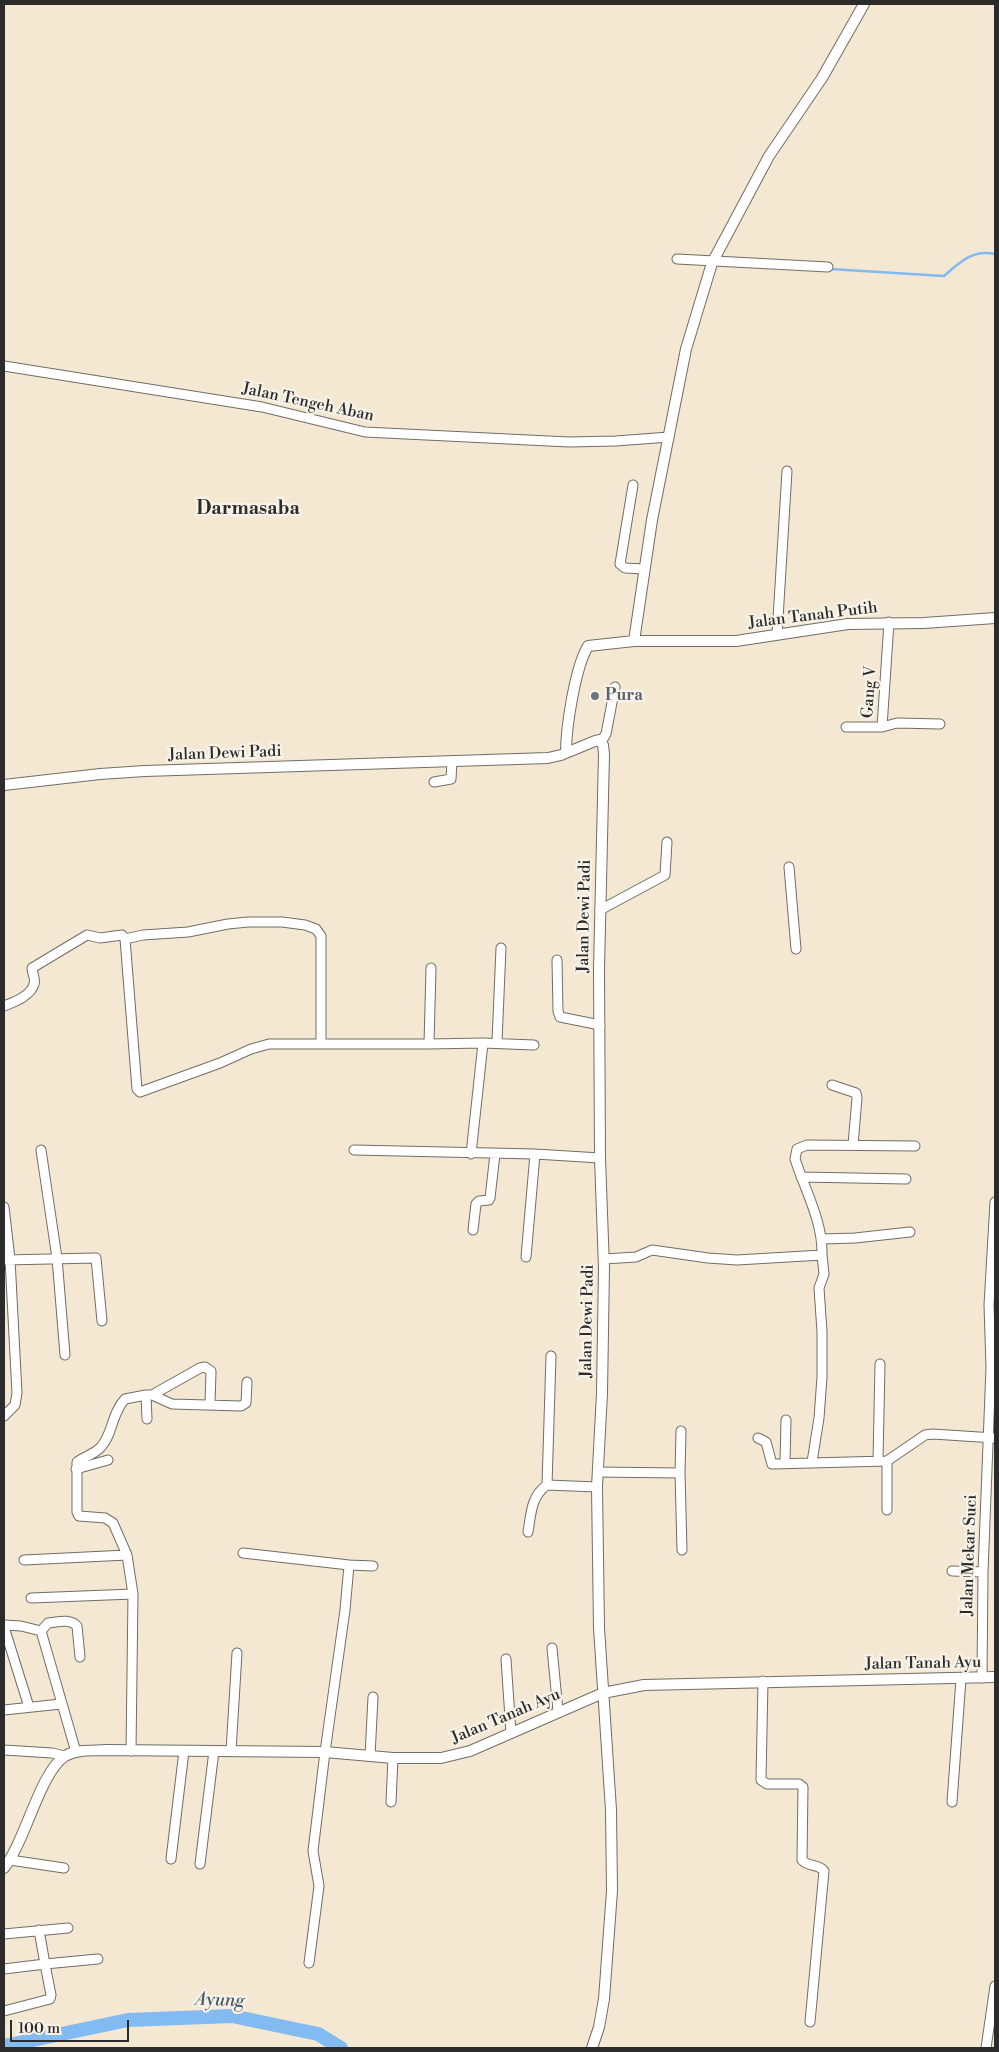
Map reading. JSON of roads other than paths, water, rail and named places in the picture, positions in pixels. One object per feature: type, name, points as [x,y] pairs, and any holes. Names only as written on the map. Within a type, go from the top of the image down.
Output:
[{"type":"street","points":[[634,641],[644,569],[686,350],[712,265],[769,156],[822,78],[864,4]]},
{"type":"street","points":[[677,259],[712,265],[828,267]]},
{"type":"street","name":"Jalan Tengeh Aban","points":[[4,366],[262,407],[365,432],[569,442],[669,437]]},
{"type":"street","points":[[777,635],[787,471]]},
{"type":"street","points":[[633,485],[620,564],[625,568],[644,569]]},
{"type":"street","name":"Jalan Tanah Putih","points":[[566,753],[567,732],[574,695],[584,654],[588,646],[634,641],[736,640],[848,624],[995,618]]},
{"type":"street","name":"Gang V","points":[[846,727],[882,727],[889,622]]},
{"type":"street","points":[[601,742],[606,734],[615,687]]},
{"type":"street","points":[[882,727],[897,723],[940,724]]},
{"type":"street","name":"Jalan Dewi Padi","points":[[4,785],[145,771],[548,758],[595,741],[601,742],[604,754],[604,771],[600,892],[600,1158],[604,1263],[597,1487],[599,1628],[610,1802],[612,1891],[604,1999],[599,2027],[592,2048]]},
{"type":"street","points":[[434,782],[452,779],[452,761]]},
{"type":"street","points":[[600,908],[664,875],[667,842]]},
{"type":"street","points":[[789,867],[796,949]]},
{"type":"street","points":[[126,939],[143,935],[188,932],[248,922],[282,922],[313,927],[321,936],[321,1044]]},
{"type":"street","points":[[4,1006],[22,998],[33,987],[32,968],[87,935],[100,938],[122,935],[126,939],[137,1089],[140,1092],[220,1063],[251,1049],[269,1044],[497,1042],[534,1045]]},
{"type":"street","points":[[497,1042],[501,948]]},
{"type":"street","points":[[557,960],[558,1011],[560,1017],[600,1025]]},
{"type":"street","points":[[429,1044],[431,968]]},
{"type":"street","points":[[471,1154],[483,1042]]},
{"type":"street","points":[[832,1085],[856,1093],[858,1098],[852,1145]]},
{"type":"street","points":[[812,1462],[819,1418],[822,1332],[819,1284],[824,1274],[822,1239],[795,1159],[795,1154],[799,1147],[806,1146],[914,1146]]},
{"type":"street","points":[[40,1150],[57,1258],[65,1354]]},
{"type":"street","points":[[354,1150],[535,1154],[600,1158]]},
{"type":"street","points":[[473,1230],[476,1204],[478,1201],[489,1200],[494,1154]]},
{"type":"street","points":[[526,1257],[535,1154]]},
{"type":"street","points":[[801,1177],[906,1179]]},
{"type":"street","name":"Jalan Mekar Suci","points":[[982,1678],[984,1572],[991,1486],[992,1438],[989,1305],[990,1272],[994,1253],[995,1202]]},
{"type":"street","points":[[4,1207],[17,1400],[12,1410],[4,1416]]},
{"type":"street","points":[[822,1239],[855,1238],[910,1232]]},
{"type":"street","points":[[604,1263],[636,1257],[652,1250],[737,1260],[822,1255]]},
{"type":"street","points":[[7,1259],[96,1258],[102,1321]]},
{"type":"street","points":[[547,1485],[551,1356]]},
{"type":"street","points":[[880,1364],[883,1461],[887,1510]]},
{"type":"street","points":[[131,1751],[133,1594],[127,1555],[110,1520],[79,1516],[77,1512],[76,1469],[79,1460],[100,1448],[105,1442],[114,1414],[125,1399],[133,1396],[149,1395],[204,1367],[211,1371],[210,1405]]},
{"type":"street","points":[[149,1395],[172,1404],[245,1405],[247,1382]]},
{"type":"street","points":[[147,1419],[149,1395]]},
{"type":"street","points":[[785,1463],[786,1420]]},
{"type":"street","points":[[681,1431],[682,1550]]},
{"type":"street","points":[[758,1438],[766,1442],[771,1463],[785,1463],[883,1461],[925,1436],[933,1434],[992,1438]]},
{"type":"street","points":[[76,1469],[108,1460]]},
{"type":"street","points":[[598,1472],[680,1473]]},
{"type":"street","points":[[528,1532],[536,1495],[547,1485],[597,1487]]},
{"type":"street","points":[[243,1553],[373,1566]]},
{"type":"street","points":[[24,1560],[127,1555]]},
{"type":"street","points":[[309,1963],[320,1886],[313,1851],[345,1610],[348,1565]]},
{"type":"street","points":[[952,1571],[984,1572]]},
{"type":"street","points":[[31,1598],[133,1594]]},
{"type":"street","points":[[41,1631],[48,1623],[74,1622],[80,1657]]},
{"type":"street","points":[[29,1707],[4,1626],[21,1626],[41,1631]]},
{"type":"street","points":[[41,1631],[76,1752]]},
{"type":"street","points":[[552,1648],[558,1711]]},
{"type":"street","points":[[231,1751],[237,1653]]},
{"type":"street","points":[[506,1659],[511,1733]]},
{"type":"street","name":"Jalan Tanah Ayu","points":[[65,1756],[76,1752],[231,1751],[325,1752],[425,1759],[458,1755],[603,1693],[658,1684],[995,1677]]},
{"type":"street","points":[[952,1802],[962,1679]]},
{"type":"street","points":[[763,1681],[761,1780],[767,1784],[799,1784],[803,1787],[802,1860],[805,1863],[822,1868],[824,1871],[810,2022]]},
{"type":"street","points":[[370,1756],[373,1697]]},
{"type":"street","points":[[4,1710],[61,1704]]},
{"type":"street","points":[[4,1750],[52,1753],[65,1756]]},
{"type":"street","points":[[171,1859],[184,1751]]},
{"type":"street","points":[[200,1864],[214,1751]]},
{"type":"street","points":[[64,1868],[7,1864],[19,1845],[51,1771],[65,1756]]},
{"type":"street","points":[[391,1802],[393,1758]]},
{"type":"street","points":[[4,1934],[68,1928]]},
{"type":"street","points":[[4,2011],[50,1999],[51,1994],[39,1930]]},
{"type":"street","points":[[4,1969],[98,1959]]},
{"type":"street","points":[[986,2048],[995,1986]]},
{"type":"waterway","points":[[830,269],[944,276],[973,255],[980,253],[995,254]]},
{"type":"waterway","name":"Ayung","points":[[4,2046],[128,2020],[232,2016],[318,2034],[341,2048]]},
{"type":"place","name":"Pura","points":[[595,696]]},
{"type":"district","name":"Darmasaba","points":[[248,509]]}]
